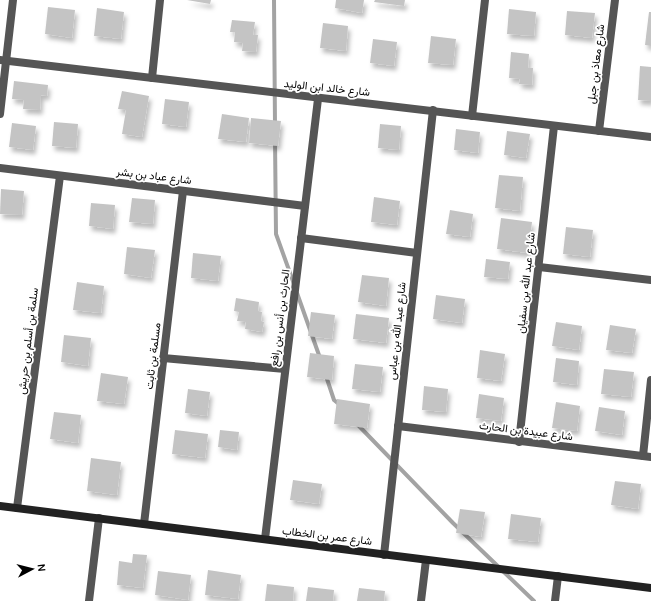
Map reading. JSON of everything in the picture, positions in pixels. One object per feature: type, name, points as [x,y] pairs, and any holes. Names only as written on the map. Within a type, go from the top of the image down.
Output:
[{"type":"street","points":[[0,114],[3,61],[13,0]]},
{"type":"street","points":[[152,78],[160,0]]},
{"type":"street","points":[[472,116],[485,0]]},
{"type":"street","name":"شارع معاذ بن جبل","points":[[599,131],[615,0]]},
{"type":"street","name":"شارع خالد ابن الوليد","points":[[3,61],[318,99],[433,110],[651,137]]},
{"type":"street","name":"الحارث بن أنس بن رافع","points":[[265,539],[318,99]]},
{"type":"street","name":"شارع عبد الله بن عباس","points":[[384,555],[433,110]]},
{"type":"street","name":"شارع عبد الله بن سفيان","points":[[519,442],[554,126]]},
{"type":"street","name":"شارع عباد بن بشر","points":[[0,168],[305,206]]},
{"type":"street","name":"سلمة بن أسلم بن حريش","points":[[17,508],[60,176]]},
{"type":"street","name":"مسلمة بن ثابت","points":[[144,524],[183,191]]},
{"type":"street","points":[[301,238],[417,253]]},
{"type":"street","points":[[539,268],[651,280]]},
{"type":"street","points":[[163,358],[285,369]]},
{"type":"street","points":[[647,457],[651,380]]},
{"type":"street","name":"شارع عبيدة بن الحارث","points":[[398,426],[647,457]]},
{"type":"street","name":"شارع عمر بن الخطاب","points":[[0,506],[651,588]]},
{"type":"street","points":[[89,601],[99,518]]},
{"type":"street","points":[[421,601],[426,560]]},
{"type":"street","points":[[555,601],[558,576]]},
{"type":"building","points":[[187,0],[211,0],[210,4]]},
{"type":"building","points":[[336,0],[364,0],[362,13],[335,8]]},
{"type":"building","points":[[375,0],[405,0],[404,6],[374,2]]},
{"type":"building","points":[[48,7],[75,10],[72,38],[45,34]]},
{"type":"building","points":[[97,8],[124,12],[121,39],[94,36]]},
{"type":"building","points":[[509,9],[536,12],[534,36],[507,34]]},
{"type":"building","points":[[567,11],[595,13],[592,38],[565,35]]},
{"type":"building","points":[[649,12],[651,12],[651,46],[645,45]]},
{"type":"building","points":[[232,20],[255,22],[253,35],[258,35],[256,52],[242,51],[243,43],[234,42],[235,32],[230,32]]},
{"type":"building","points":[[323,23],[348,26],[346,51],[320,48]]},
{"type":"building","points":[[431,36],[456,39],[453,65],[428,63]]},
{"type":"building","points":[[373,39],[397,42],[394,66],[370,63]]},
{"type":"building","points":[[511,52],[529,54],[528,68],[533,68],[532,85],[519,84],[520,79],[509,78]]},
{"type":"building","points":[[640,66],[651,67],[651,101],[638,100]]},
{"type":"building","points":[[14,81],[48,85],[47,96],[41,95],[40,110],[23,109],[24,100],[12,99]]},
{"type":"building","points":[[122,91],[149,96],[142,137],[122,134],[126,110],[118,109]]},
{"type":"building","points":[[165,99],[189,102],[186,127],[162,124]]},
{"type":"building","points":[[222,114],[249,118],[246,142],[218,139]]},
{"type":"building","points":[[251,118],[281,121],[278,146],[249,143]]},
{"type":"building","points":[[54,122],[78,124],[76,148],[52,146]]},
{"type":"building","points":[[12,123],[36,126],[33,150],[9,147]]},
{"type":"building","points":[[380,124],[401,126],[399,150],[378,148]]},
{"type":"building","points":[[456,129],[480,132],[478,153],[454,150]]},
{"type":"building","points":[[507,131],[530,134],[526,158],[504,155]]},
{"type":"building","points":[[499,175],[523,177],[520,211],[495,208]]},
{"type":"building","points":[[1,189],[24,191],[22,215],[0,214]]},
{"type":"building","points":[[374,197],[400,201],[397,225],[371,222]]},
{"type":"building","points":[[132,198],[155,200],[153,224],[129,222]]},
{"type":"building","points":[[91,203],[115,205],[113,229],[89,226]]},
{"type":"building","points":[[450,210],[473,214],[470,237],[446,234]]},
{"type":"building","points":[[501,218],[532,222],[528,253],[497,249]]},
{"type":"building","points":[[566,227],[593,230],[590,257],[563,254]]},
{"type":"building","points":[[127,247],[155,250],[151,278],[124,274]]},
{"type":"building","points":[[193,253],[221,256],[218,281],[191,278]]},
{"type":"building","points":[[486,259],[510,262],[508,279],[484,277]]},
{"type":"building","points":[[362,275],[389,278],[386,306],[358,302]]},
{"type":"building","points":[[77,282],[104,286],[101,313],[73,310]]},
{"type":"building","points":[[436,295],[465,299],[462,323],[433,319]]},
{"type":"building","points":[[236,298],[259,302],[258,311],[262,312],[261,321],[264,322],[262,332],[245,329],[246,322],[237,321],[239,312],[234,311]]},
{"type":"building","points":[[311,312],[335,315],[332,339],[308,336]]},
{"type":"building","points":[[356,314],[389,318],[386,343],[353,339]]},
{"type":"building","points":[[556,322],[582,326],[579,350],[552,346]]},
{"type":"building","points":[[610,325],[636,329],[632,353],[606,350]]},
{"type":"building","points":[[64,335],[91,338],[88,366],[61,362]]},
{"type":"building","points":[[480,350],[505,354],[501,381],[477,378]]},
{"type":"building","points":[[310,353],[334,356],[332,380],[307,377]]},
{"type":"building","points":[[556,358],[579,361],[577,385],[553,382]]},
{"type":"building","points":[[355,364],[383,367],[380,392],[352,389]]},
{"type":"building","points":[[604,369],[634,372],[631,397],[601,394]]},
{"type":"building","points":[[101,373],[128,377],[124,404],[97,401]]},
{"type":"building","points":[[424,386],[448,389],[446,412],[422,410]]},
{"type":"building","points":[[188,389],[210,392],[207,416],[185,413]]},
{"type":"building","points":[[479,394],[504,398],[501,421],[476,418]]},
{"type":"building","points":[[337,399],[370,404],[367,428],[334,424]]},
{"type":"building","points":[[556,402],[580,406],[577,431],[552,428]]},
{"type":"building","points":[[599,407],[625,411],[622,435],[595,431]]},
{"type":"building","points":[[54,412],[81,415],[78,443],[50,439]]},
{"type":"building","points":[[175,430],[208,434],[205,458],[172,454]]},
{"type":"building","points":[[220,430],[239,432],[237,450],[218,447]]},
{"type":"building","points":[[91,458],[121,462],[117,495],[87,491]]},
{"type":"building","points":[[293,480],[322,484],[319,504],[290,500]]},
{"type":"building","points":[[615,481],[641,484],[638,509],[611,505]]},
{"type":"building","points":[[460,509],[485,512],[481,537],[456,533]]},
{"type":"building","points":[[511,514],[541,518],[538,542],[508,539]]},
{"type":"building","points":[[133,554],[147,555],[143,588],[117,585],[119,561],[132,563]]},
{"type":"building","points":[[208,570],[241,575],[238,599],[205,595]]},
{"type":"building","points":[[158,571],[191,575],[188,600],[155,595]]},
{"type":"building","points":[[267,584],[294,587],[293,601],[265,601]]},
{"type":"building","points":[[308,587],[334,590],[333,601],[306,601]]},
{"type":"building","points":[[359,588],[385,591],[384,601],[357,601]]},
{"type":"waterway","points":[[274,0],[275,125]]},
{"type":"waterway","points":[[275,140],[276,234],[294,284]]},
{"type":"waterway","points":[[297,293],[320,358]]},
{"type":"waterway","points":[[326,376],[334,400],[340,405]]},
{"type":"waterway","points":[[358,425],[453,523],[534,601]]}]
